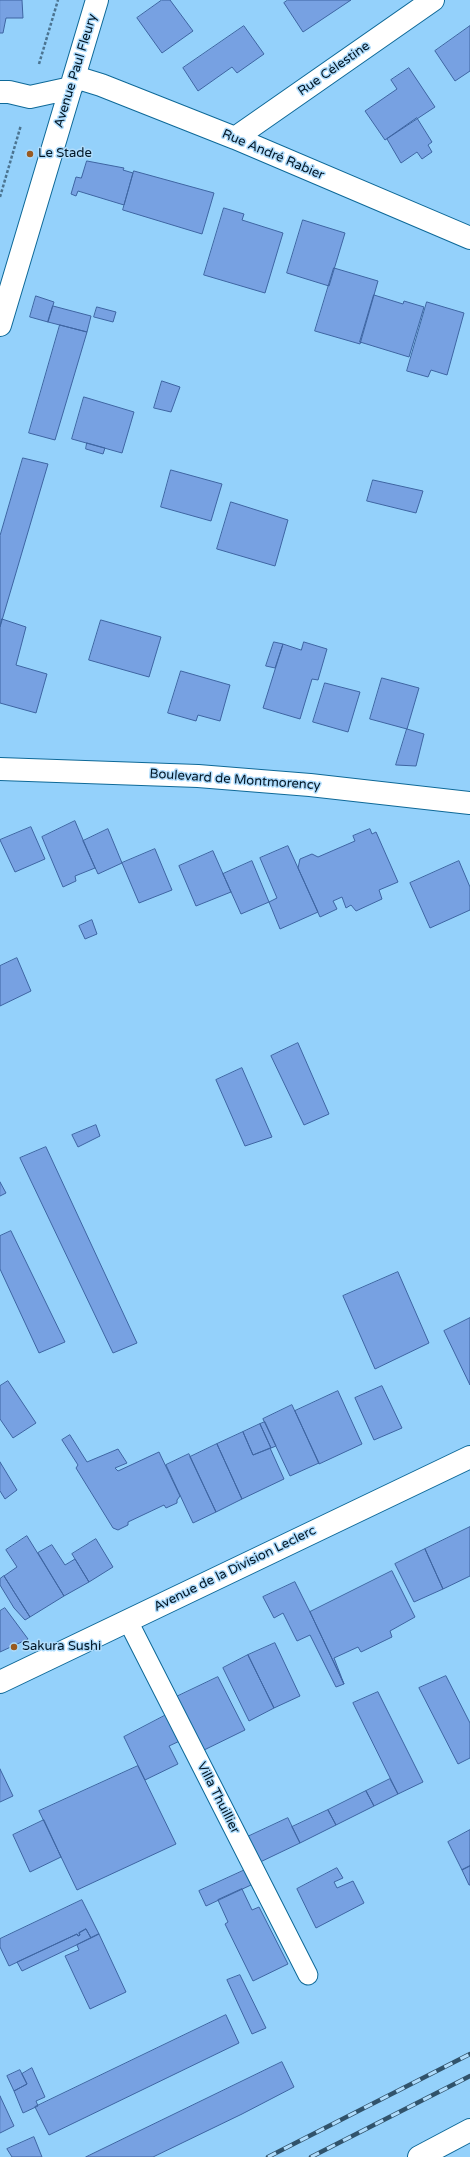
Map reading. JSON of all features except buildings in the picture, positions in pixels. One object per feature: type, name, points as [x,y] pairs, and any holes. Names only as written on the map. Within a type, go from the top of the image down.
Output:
[{"type":"street","name":"Avenue Paul Fleury","points":[[0,325],[97,0]]},
{"type":"street","name":"Rue Célestine","points":[[235,138],[433,0]]},
{"type":"street","points":[[0,92],[9,92],[30,97],[73,83]]},
{"type":"street","name":"Rue André Rabier","points":[[73,83],[101,85],[235,138],[470,238]]},
{"type":"street","name":"Boulevard de Montmorency","points":[[0,769],[198,776],[310,785],[470,803]]},
{"type":"street","name":"Avenue de la Division Leclerc","points":[[0,1682],[470,1457]]},
{"type":"street","points":[[419,2157],[470,2130]]},
{"type":"lane","name":"Villa Thuillier","points":[[128,1621],[308,1974]]},
{"type":"railway","points":[[268,2157],[470,2054]]},
{"type":"railway","points":[[311,2157],[470,2076]]},
{"type":"place","name":"Le Stade","points":[[30,154]]},
{"type":"place","name":"Sakura Sushi","points":[[14,1647]]}]
